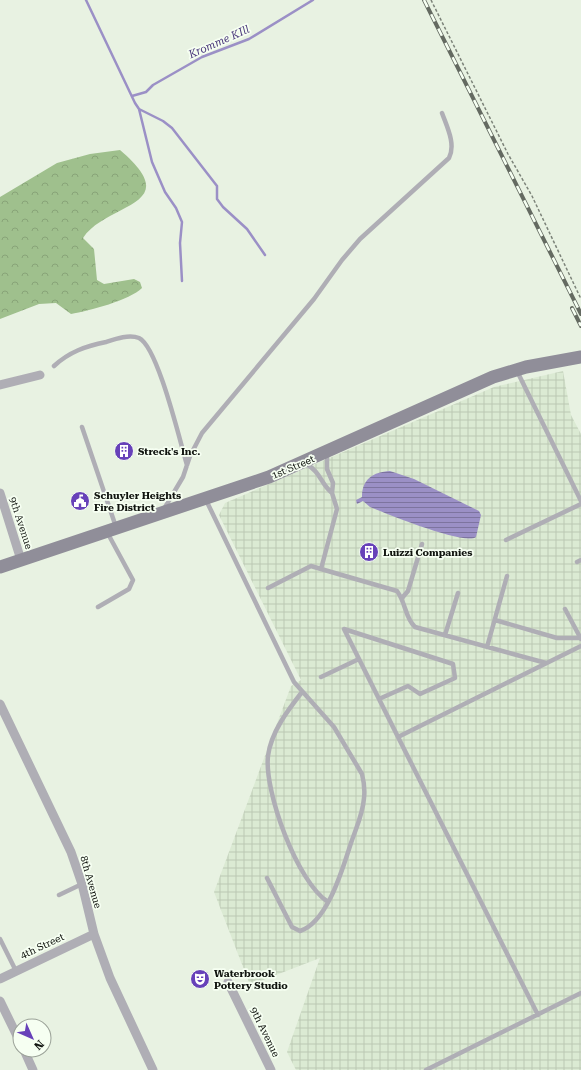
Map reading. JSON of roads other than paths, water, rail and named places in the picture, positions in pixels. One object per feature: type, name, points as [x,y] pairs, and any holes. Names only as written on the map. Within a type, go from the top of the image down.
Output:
[{"type":"street","name":"1st Street","points":[[0,567],[206,500],[328,452],[476,384],[517,369],[581,357]]},
{"type":"street","points":[[0,385],[40,375]]},
{"type":"street","name":"9th Avenue","points":[[0,493],[22,560]]},
{"type":"street","name":"8th Avenue","points":[[0,704],[71,852],[82,884],[94,934],[112,982],[153,1070]]},
{"type":"street","name":"4th Street","points":[[0,979],[94,934]]},
{"type":"street","name":"9th Avenue","points":[[228,982],[271,1070]]},
{"type":"street","points":[[0,1001],[12,1026]]},
{"type":"street","points":[[28,1058],[34,1070]]},
{"type":"lane","points":[[162,514],[180,481],[202,433],[314,299],[349,250],[449,158],[452,151],[451,139],[442,113]]},
{"type":"lane","points":[[54,366],[74,352],[94,344],[129,337],[142,340],[150,349],[159,371],[187,465]]},
{"type":"lane","points":[[506,540],[581,502],[517,369]]},
{"type":"lane","points":[[82,427],[112,530],[133,580],[129,589],[98,607]]},
{"type":"lane","points":[[321,569],[336,514],[336,504],[332,493],[333,483],[326,463],[328,452]]},
{"type":"lane","points":[[304,462],[315,469],[325,487],[332,493]]},
{"type":"lane","points":[[206,500],[294,682],[334,727],[362,774],[364,787],[363,810],[328,902],[312,924],[303,930],[295,930],[290,925],[268,878]]},
{"type":"lane","points":[[402,598],[408,591],[422,544]]},
{"type":"lane","points":[[268,588],[311,566],[397,591],[402,598],[410,622],[415,627],[546,663]]},
{"type":"lane","points":[[488,647],[507,576]]},
{"type":"lane","points":[[445,635],[458,593]]},
{"type":"lane","points":[[495,620],[557,638],[581,639],[566,610]]},
{"type":"lane","points":[[380,699],[408,686],[420,694],[455,678],[453,664],[344,629],[538,1015]]},
{"type":"lane","points":[[398,737],[581,646]]},
{"type":"lane","points":[[321,678],[359,659]]},
{"type":"lane","points":[[302,692],[276,731],[268,755],[268,775],[289,846],[311,887],[328,902]]},
{"type":"lane","points":[[59,895],[82,884]]},
{"type":"lane","points":[[0,939],[16,971]]},
{"type":"lane","points":[[426,1070],[581,994]]},
{"type":"waterway","points":[[86,0],[139,109],[152,162],[165,192],[176,208],[182,222],[180,243],[182,281]]},
{"type":"waterway","name":"Kromme KIll","points":[[132,96],[146,92],[153,85],[202,57],[249,39],[313,0]]},
{"type":"waterway","points":[[139,109],[163,121],[172,128],[217,186],[217,199],[223,207],[247,229],[265,255]]},
{"type":"railway","points":[[424,0],[581,314]]},
{"type":"railway","points":[[572,308],[581,326]]},
{"type":"place","name":"Streck's Inc.","points":[[124,451]]},
{"type":"place","name":"Schuyler Heights Fire District","points":[[80,501]]},
{"type":"place","name":"Luizzi Companies","points":[[369,552]]},
{"type":"place","name":"Waterbrook Pottery Studio","points":[[200,979]]}]
